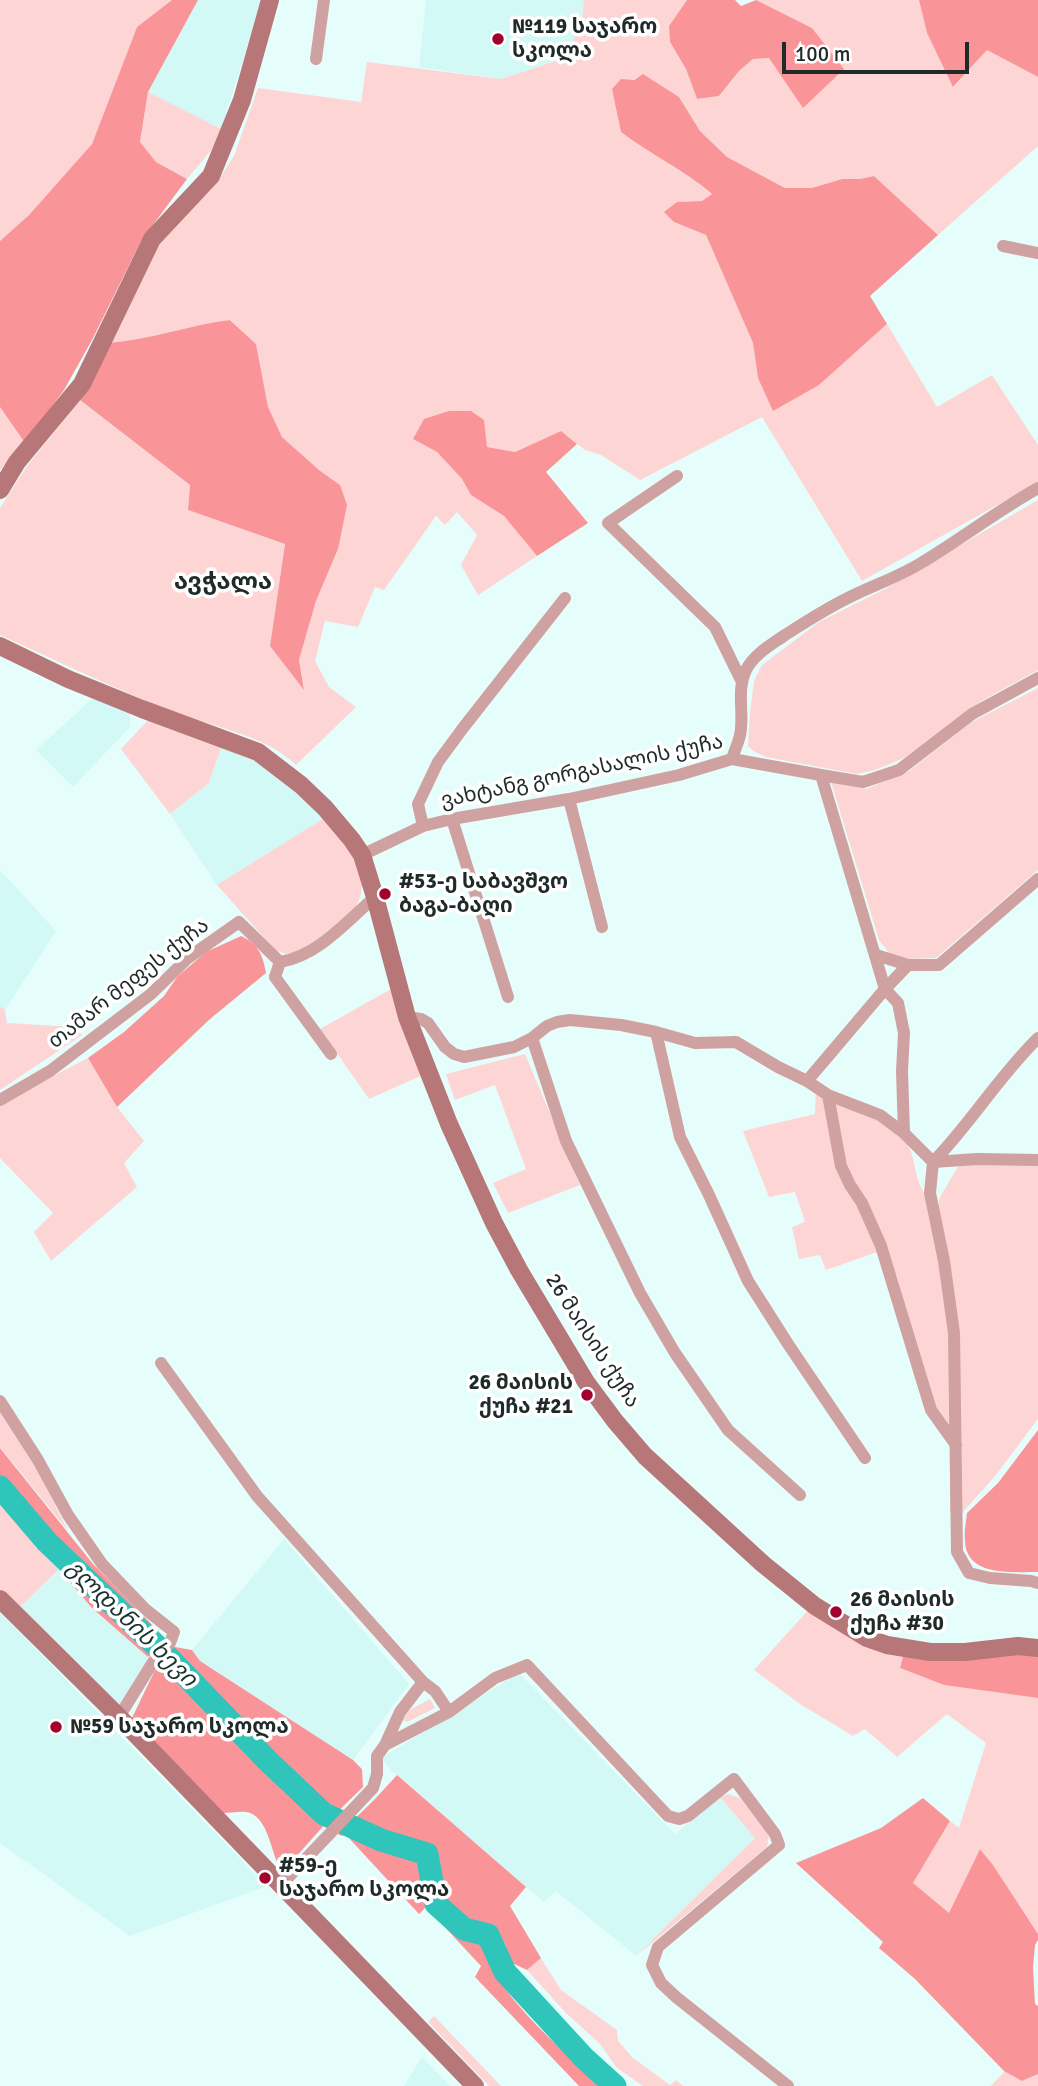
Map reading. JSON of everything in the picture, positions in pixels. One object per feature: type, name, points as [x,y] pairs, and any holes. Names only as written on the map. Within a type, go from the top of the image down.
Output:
[{"type":"street","points":[[0,490],[17,462],[82,384],[152,239],[211,176],[242,100],[270,0]]},
{"type":"street","points":[[316,59],[324,0]]},
{"type":"street","points":[[1003,246],[1038,253]]},
{"type":"street","points":[[677,476],[608,523],[715,627],[742,681]]},
{"type":"street","points":[[732,759],[741,730],[742,681],[754,658],[804,623],[852,596],[913,568],[1038,488]]},
{"type":"street","points":[[423,826],[418,804],[438,762],[565,598]]},
{"type":"street","name":"26 მაისის ქუჩა","points":[[0,646],[109,696],[258,752],[301,785],[352,840],[362,855],[407,1017],[449,1124],[495,1223],[519,1270],[586,1382],[645,1456],[763,1564],[815,1606],[867,1637],[887,1645],[930,1652],[965,1652],[1018,1646],[1038,1648]]},
{"type":"street","name":"ვახტანგ გორგასალის ქუჩა","points":[[362,855],[423,826],[569,799],[679,775],[732,759],[863,782],[899,770],[972,714],[1038,678]]},
{"type":"street","points":[[821,775],[885,989],[898,1003],[904,1033],[904,1133]]},
{"type":"street","points":[[569,799],[602,927]]},
{"type":"street","points":[[453,819],[508,997]]},
{"type":"street","points":[[876,955],[908,965],[939,965],[1038,879]]},
{"type":"street","points":[[331,1054],[275,977],[280,962],[293,960],[316,947],[375,897]]},
{"type":"street","name":"თამარ მეფეს ქუჩა","points":[[0,1100],[50,1071],[151,994],[188,957],[239,922],[280,962]]},
{"type":"street","points":[[807,1081],[908,965]]},
{"type":"street","points":[[407,1017],[428,1023],[444,1047],[464,1057],[514,1047],[547,1026],[570,1020],[621,1025],[695,1043],[736,1042],[828,1095],[880,1115],[904,1133],[933,1162],[977,1159],[1038,1160]]},
{"type":"street","points":[[656,1032],[680,1137],[748,1280],[865,1458]]},
{"type":"street","points":[[531,1038],[566,1141],[634,1281],[675,1353],[728,1430],[800,1495]]},
{"type":"street","points":[[1038,1038],[1004,1074],[974,1116],[933,1162],[930,1193],[944,1261],[954,1333],[957,1552],[969,1573],[1038,1584]]},
{"type":"street","points":[[828,1095],[841,1166],[862,1203],[881,1246],[931,1410],[956,1445]]},
{"type":"street","points":[[161,1363],[257,1496],[423,1682],[435,1691],[449,1712]]},
{"type":"street","points":[[0,1401],[68,1515],[102,1564],[145,1609],[174,1632],[170,1643],[153,1662],[119,1717]]},
{"type":"street","points":[[0,1599],[119,1717],[475,2086]]},
{"type":"street","points":[[385,1745],[449,1712],[495,1678],[527,1665],[668,1816],[678,1819],[688,1816],[734,1779],[775,1834],[779,1845],[658,1947],[652,1965],[662,1983],[677,1997],[788,2086]]},
{"type":"street","points":[[281,1885],[373,1788],[377,1774],[377,1756],[400,1712],[423,1682]]},
{"type":"shaded area","points":[[0,0],[172,0],[137,27],[92,144],[29,215],[0,241]]},
{"type":"shaded area","points":[[172,0],[198,0],[148,92],[140,142],[156,162],[187,179],[141,241],[64,390],[25,443],[0,407],[0,241],[29,215],[92,144],[137,27]]},
{"type":"shaded area","points":[[198,0],[262,0],[221,129],[148,92]]},
{"type":"shaded area","name":"№119 საჯარო სკოლა","points":[[426,0],[584,0],[582,21],[565,58],[501,79],[419,67]]},
{"type":"shaded area","points":[[584,0],[687,0],[669,26],[670,42],[686,69],[697,99],[719,96],[739,71],[753,59],[769,58],[812,28],[756,0],[919,0],[927,33],[954,87],[987,50],[1038,77],[1038,146],[938,235],[874,176],[842,179],[812,188],[785,188],[727,157],[700,131],[679,97],[643,75],[612,89],[615,101],[670,165],[712,195],[702,201],[677,202],[674,222],[706,235],[753,343],[758,378],[819,385],[887,324],[937,407],[992,375],[1038,445],[1038,482],[862,581],[762,417],[640,480],[601,455],[585,450],[561,431],[515,452],[413,439],[437,452],[462,479],[471,495],[504,516],[537,556],[478,595],[461,565],[477,535],[457,512],[445,525],[436,516],[384,590],[375,587],[358,627],[325,621],[315,661],[329,687],[356,707],[296,765],[283,754],[252,738],[168,710],[0,635],[0,508],[27,466],[80,400],[190,485],[188,510],[285,544],[270,646],[304,688],[299,660],[316,601],[338,549],[340,485],[282,437],[268,408],[256,344],[231,320],[108,343],[155,247],[215,185],[234,156],[258,88],[361,102],[367,62],[501,79],[565,58],[582,21]]},
{"type":"shaded area","points":[[687,0],[735,0],[741,6],[756,0],[812,28],[844,69],[803,108],[769,58],[753,59],[739,71],[719,96],[697,99],[686,69],[670,42],[669,26]]},
{"type":"shaded area","points":[[919,0],[1038,0],[1038,77],[987,50],[953,87],[927,33]]},
{"type":"shaded area","points":[[643,74],[679,97],[700,131],[727,157],[785,188],[812,188],[842,179],[874,176],[938,235],[870,296],[887,324],[819,385],[773,411],[758,378],[753,343],[706,235],[674,222],[664,212],[677,202],[702,201],[712,194],[621,132],[612,89],[621,79],[634,80]]},
{"type":"shaded area","points":[[148,92],[221,129],[213,148],[187,179],[156,162],[140,143]]},
{"type":"shaded area","points":[[230,320],[256,344],[268,407],[282,437],[340,485],[347,505],[338,549],[316,601],[299,660],[304,690],[270,646],[285,544],[188,510],[190,485],[80,400],[97,373],[108,343]]},
{"type":"shaded area","points":[[0,407],[25,443],[0,470]]},
{"type":"shaded area","points":[[449,411],[471,411],[484,420],[487,447],[515,452],[561,431],[577,444],[546,472],[588,523],[537,556],[504,516],[471,495],[462,479],[437,452],[413,439],[424,419]]},
{"type":"shaded area","points":[[1038,500],[1038,670],[983,700],[904,758],[875,770],[857,774],[766,757],[748,746],[754,681],[762,665],[819,622],[885,589]]},
{"type":"shaded area","points":[[1038,688],[1038,870],[936,958],[906,959],[890,954],[879,940],[831,782],[866,789],[909,771],[970,723]]},
{"type":"shaded area","points":[[94,697],[123,708],[130,714],[130,727],[73,787],[36,750]]},
{"type":"shaded area","points":[[151,717],[223,742],[209,783],[170,814],[121,749]]},
{"type":"shaded area","points":[[223,742],[267,760],[326,817],[217,885],[170,814],[209,783]]},
{"type":"shaded area","points":[[326,817],[354,850],[362,883],[360,897],[354,910],[333,930],[294,953],[286,954],[275,950],[217,885]]},
{"type":"shaded area","points":[[0,870],[56,931],[5,1010],[0,1007]]},
{"type":"shaded area","points":[[241,936],[259,951],[266,973],[210,1019],[117,1107],[88,1058],[124,1032],[164,996],[177,977],[206,952]]},
{"type":"shaded area","points":[[391,989],[423,1075],[369,1099],[320,1029]]},
{"type":"shaded area","points":[[0,1007],[5,1010],[7,1023],[74,1027],[82,1035],[0,1090]]},
{"type":"shaded area","points":[[525,1054],[580,1185],[508,1213],[493,1183],[526,1169],[495,1085],[455,1100],[446,1074]]},
{"type":"shaded area","points":[[88,1058],[117,1107],[144,1141],[124,1163],[137,1187],[51,1261],[34,1232],[53,1213],[0,1158],[0,1106]]},
{"type":"shaded area","points":[[816,1089],[897,1128],[910,1148],[922,1189],[938,1207],[940,1197],[959,1165],[1038,1163],[1038,1419],[996,1475],[962,1513],[950,1512],[950,1447],[910,1334],[897,1276],[880,1251],[826,1270],[820,1255],[799,1259],[792,1227],[805,1222],[795,1192],[769,1197],[743,1131],[815,1114]]},
{"type":"shaded area","points":[[0,1408],[35,1464],[68,1531],[0,1447]]},
{"type":"shaded area","points":[[1038,1430],[1038,1572],[1004,1572],[982,1567],[967,1553],[967,1513],[998,1483]]},
{"type":"shaded area","points":[[0,1448],[93,1564],[166,1639],[148,1657],[91,1607],[0,1498]]},
{"type":"shaded area","points":[[0,1498],[59,1569],[19,1608],[0,1589]]},
{"type":"shaded area","points":[[284,1539],[409,1684],[353,1760],[200,1661],[192,1650]]},
{"type":"shaded area","points":[[59,1569],[91,1607],[148,1657],[119,1707],[19,1608]]},
{"type":"shaded area","points":[[811,1607],[904,1653],[900,1668],[944,1685],[1038,1698],[1038,1934],[980,1849],[949,1914],[913,1883],[950,1821],[959,1828],[986,1743],[947,1714],[897,1757],[865,1729],[853,1736],[800,1704],[754,1670]]},
{"type":"shaded area","name":"№59 საჯარო სკოლა","points":[[0,1612],[267,1886],[130,1936],[0,1843]]},
{"type":"shaded area","points":[[175,1647],[192,1650],[200,1661],[353,1760],[362,1769],[363,1787],[287,1867],[277,1862],[263,1825],[253,1814],[223,1813],[131,1720],[157,1666]]},
{"type":"shaded area","points":[[904,1653],[1038,1656],[1038,1698],[944,1685],[900,1668]]},
{"type":"shaded area","points":[[519,1673],[675,1834],[720,1797],[755,1838],[636,1956],[556,1891],[544,1902],[391,1770],[381,1758]]},
{"type":"shaded area","points":[[430,1699],[435,1708],[407,1722],[403,1720],[408,1711]]},
{"type":"shaded area","points":[[397,1775],[526,1887],[510,1906],[541,1958],[527,1970],[512,1963],[504,1942],[484,1926],[480,1927],[483,1947],[508,1992],[527,2014],[547,2036],[604,2086],[579,2086],[475,1977],[481,1966],[426,1907],[419,1914],[347,1836],[338,1835]]},
{"type":"shaded area","points":[[728,1794],[740,1798],[767,1831],[767,1847],[636,1956],[755,1838],[720,1797]]},
{"type":"shaded area","points":[[923,1798],[950,1821],[913,1883],[949,1913],[980,1849],[1038,1934],[1033,1967],[1035,2004],[1038,2006],[1038,2074],[1022,2081],[1004,2071],[915,1979],[879,1948],[883,1942],[796,1863],[881,1828]]},
{"type":"shaded area","points":[[541,1958],[561,1990],[617,2030],[618,2041],[633,2058],[670,2085],[676,2080],[683,2086],[643,2086],[617,2068],[600,2044],[566,2013],[527,1970]]},
{"type":"shaded area","points":[[434,2016],[501,2086],[489,2086],[428,2022]]},
{"type":"shaded area","points":[[422,2057],[450,2086],[404,2086]]},
{"type":"shaded area","points":[[1005,2071],[1022,2081],[1038,2074],[1038,2086],[991,2086]]},
{"type":"waterway","name":"გლდანის ხევი","points":[[0,1487],[47,1542],[169,1658],[268,1761],[324,1814],[381,1840],[427,1854],[436,1904],[464,1929],[488,1935],[505,1972],[584,2058],[615,2086]]},
{"type":"place","name":"№119 საჯარო სკოლა","points":[[498,39]]},
{"type":"place","name":"#53-ე საბავშვო ბაგა-ბაღი","points":[[385,894]]},
{"type":"place","name":"26 მაისის ქუჩა #21","points":[[587,1395]]},
{"type":"place","name":"26 მაისის ქუჩა #30","points":[[836,1612]]},
{"type":"place","name":"№59 საჯარო სკოლა","points":[[56,1727]]},
{"type":"place","name":"#59-ე საჯარო სკოლა","points":[[265,1878]]},
{"type":"district","name":"ავჭალა","points":[[223,583]]}]
